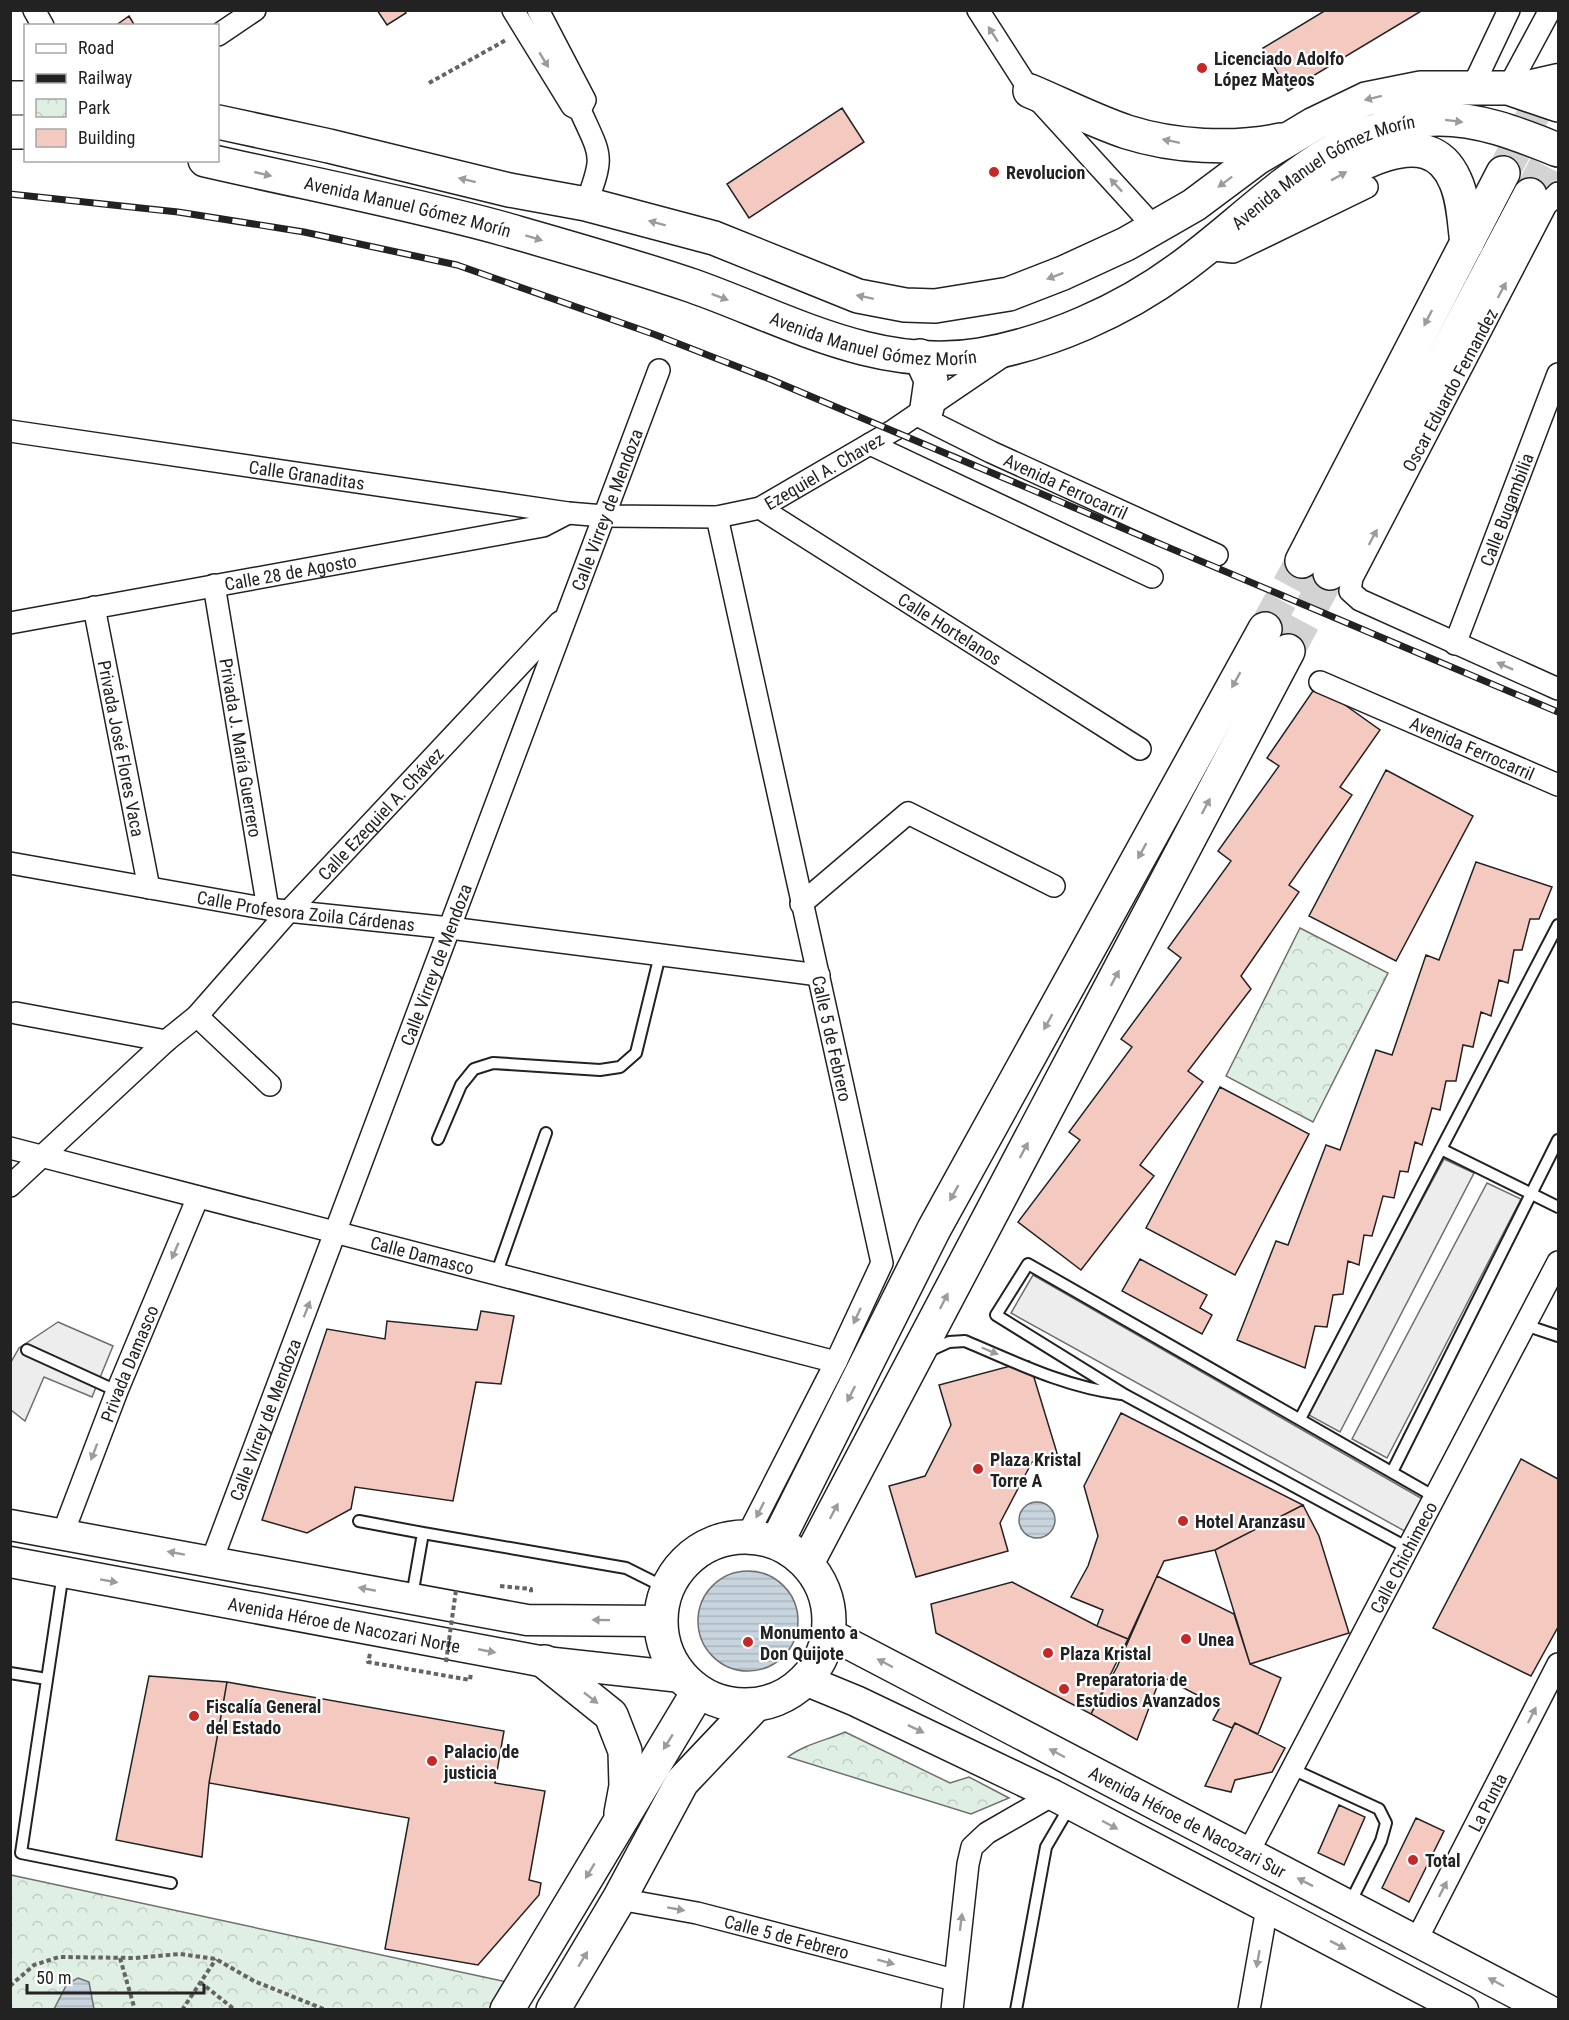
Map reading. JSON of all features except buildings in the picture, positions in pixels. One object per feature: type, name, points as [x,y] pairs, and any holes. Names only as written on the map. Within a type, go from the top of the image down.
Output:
[{"type":"main road","points":[[1512,89],[1558,79]]},
{"type":"main road","name":"Avenida Manuel Gómez Morín","points":[[219,122],[329,146],[509,190],[586,204],[714,238],[858,296],[905,305],[935,306],[1009,294],[1062,273],[1155,228],[1194,206],[1257,158],[1366,99],[1421,88],[1512,89]]},
{"type":"main road","points":[[1512,89],[1558,105]]},
{"type":"main road","points":[[1030,91],[1127,132],[1181,143],[1254,145],[1291,138]]},
{"type":"main road","name":"Avenida Manuel Gómez Morín","points":[[215,162],[502,228],[691,286],[832,340],[879,354],[920,356],[977,355],[1019,345],[1063,332],[1123,303],[1176,272],[1283,183],[1336,149],[1389,127],[1438,119],[1500,127],[1558,150]]},
{"type":"main road","points":[[1209,246],[1269,221],[1336,177],[1367,161],[1412,148],[1428,151],[1443,161],[1455,179],[1461,201],[1467,243]]},
{"type":"main road","points":[[1327,575],[1467,243],[1503,173]]},
{"type":"main road","points":[[1327,575],[1544,194]]},
{"type":"main road","points":[[1123,303],[1142,281],[1155,228]]},
{"type":"main road","points":[[920,356],[931,380],[922,411]]},
{"type":"main road","points":[[762,1539],[1265,629]]},
{"type":"main road","points":[[807,1563],[1288,651]]},
{"type":"main road","points":[[10,1525],[212,1560],[527,1620],[660,1621]]},
{"type":"main road","points":[[762,1539],[807,1563],[818,1576],[827,1601],[828,1633],[822,1656],[805,1680],[783,1696],[755,1705],[728,1704],[690,1685],[666,1654],[660,1621],[666,1588],[684,1561],[716,1540],[762,1539]]},
{"type":"main road","name":"Avenida Héroe de Nacozari Norte","points":[[10,1562],[545,1662],[690,1685]]},
{"type":"main road","name":"Avenida Héroe de Nacozari Sur","points":[[828,1633],[1548,2010]]},
{"type":"main road","points":[[545,1662],[611,1715],[625,1751],[626,1785],[620,1820]]},
{"type":"main road","points":[[805,1680],[856,1701],[1062,1799],[1267,1908],[1434,2002],[1463,2010]]},
{"type":"main road","points":[[507,2010],[620,1820],[690,1685]]},
{"type":"main road","points":[[553,2010],[619,1899],[682,1782],[755,1705]]},
{"type":"street","points":[[34,10],[42,24]]},
{"type":"street","points":[[219,34],[255,10]]},
{"type":"street","points":[[513,10],[572,106],[580,110],[600,155],[599,170],[586,204]]},
{"type":"street","points":[[538,10],[585,99],[580,110]]},
{"type":"street","points":[[978,10],[1030,91],[1155,228]]},
{"type":"street","points":[[1472,88],[1509,10]]},
{"type":"street","points":[[1512,89],[1550,10]]},
{"type":"street","points":[[1209,246],[1233,252],[1367,186]]},
{"type":"street","name":"Ezequiel A. Chavez","points":[[604,516],[717,517],[760,508],[870,444],[1019,345]]},
{"type":"street","name":"Calle Virrey de Mendoza","points":[[212,1560],[659,370]]},
{"type":"street","name":"Calle Bugambilia","points":[[1455,644],[1558,374]]},
{"type":"street","name":"Avenida Ferrocarril","points":[[922,411],[991,452],[1217,555]]},
{"type":"street","name":"Calle Granaditas","points":[[10,431],[568,513],[604,516]]},
{"type":"street","points":[[870,444],[1152,577]]},
{"type":"street","name":"Calle Hortelanos","points":[[760,508],[1140,749]]},
{"type":"street","name":"Calle 28 de Agosto","points":[[10,623],[543,526],[568,513]]},
{"type":"street","name":"Calle 5 de Febrero","points":[[717,517],[882,1263],[836,1362],[762,1539]]},
{"type":"street","points":[[1327,575],[1360,600],[1558,689]]},
{"type":"street","name":"Privada J. María Guerrero","points":[[214,585],[278,911]]},
{"type":"street","name":"Privada José Flores Vaca","points":[[94,607],[149,888]]},
{"type":"street","name":"Calle Ezequiel A. Chávez","points":[[10,1186],[166,1041],[197,1016],[278,911],[568,614]]},
{"type":"street","name":"Avenida Ferrocarril","points":[[1320,682],[1558,785]]},
{"type":"street","points":[[801,904],[908,813],[1054,886]]},
{"type":"street","name":"Calle Profesora Zoila Cárdenas","points":[[10,863],[278,911],[450,928],[819,975]]},
{"type":"street","points":[[16,1013],[166,1041]]},
{"type":"street","points":[[197,1016],[270,1085]]},
{"type":"street","name":"Calle Damasco","points":[[10,1148],[836,1362]]},
{"type":"street","name":"Privada Damasco","points":[[63,1533],[117,1391],[198,1197]]},
{"type":"street","name":"Calle Chichimeco","points":[[1248,1853],[1558,1262]]},
{"type":"street","name":"La Punta","points":[[1416,1941],[1558,1664]]},
{"type":"street","points":[[952,2010],[972,1847],[987,1833],[1062,1799]]},
{"type":"street","name":"Calle 5 de Febrero","points":[[619,1899],[697,1913],[954,1980]]},
{"type":"street","points":[[1249,2010],[1267,1908]]},
{"type":"lane","points":[[1300,1419],[1558,924]]},
{"type":"lane","points":[[438,1139],[461,1085],[474,1069],[493,1063],[600,1070],[620,1067],[636,1053],[660,956]]},
{"type":"lane","points":[[496,1275],[546,1133]]},
{"type":"lane","points":[[1392,1472],[1558,1140]]},
{"type":"lane","points":[[1441,1149],[1558,1207]]},
{"type":"lane","points":[[1408,1548],[1125,1395],[996,1315],[1028,1264],[1435,1497]]},
{"type":"lane","points":[[1526,1325],[1558,1336]]},
{"type":"lane","points":[[916,1356],[949,1342],[965,1341],[1064,1383],[1088,1390],[1125,1395]]},
{"type":"lane","points":[[27,1350],[117,1391]]},
{"type":"lane","points":[[359,1521],[626,1568],[666,1588]]},
{"type":"lane","points":[[411,1598],[423,1533]]},
{"type":"lane","points":[[63,1572],[21,1853],[171,1882]]},
{"type":"lane","points":[[10,1673],[47,1679]]},
{"type":"lane","points":[[1292,1768],[1379,1809],[1386,1823],[1381,1841],[1349,1905]]},
{"type":"lane","points":[[1016,2010],[1046,1847],[1062,1799]]},
{"type":"path","points":[[429,83],[525,29]]},
{"type":"path","points":[[446,1662],[456,1590]]},
{"type":"path","points":[[10,1986],[34,1965],[59,1957],[120,1958],[180,1954],[216,1959],[254,1981],[326,2010]]},
{"type":"path","points":[[120,1958],[135,2010]]},
{"type":"path","points":[[182,2010],[216,1959]]},
{"type":"path","points":[[200,1982],[235,2010]]},
{"type":"green space","points":[[1300,928],[1388,973],[1313,1122],[1226,1076]]},
{"type":"green space","points":[[845,1732],[950,1783],[969,1777],[1009,1798],[971,1814],[788,1757],[808,1746]]},
{"type":"green space","points":[[11,1875],[507,1982],[490,2009],[11,2010]]},
{"type":"shaded area","points":[[1444,1159],[1474,1173],[1340,1432],[1307,1414]]},
{"type":"shaded area","points":[[1487,1183],[1521,1199],[1387,1458],[1352,1439]]},
{"type":"shaded area","points":[[1033,1275],[1426,1501],[1410,1534],[1011,1313]]},
{"type":"shaded area","points":[[58,1322],[113,1346],[92,1397],[44,1377],[25,1421],[11,1410],[10,1364],[19,1348]]},
{"type":"shaded area","points":[[1037,1502],[1050,1507],[1055,1520],[1050,1533],[1037,1538],[1024,1533],[1019,1520],[1024,1507]]},
{"type":"shaded area","points":[[748,1571],[767,1575],[783,1586],[794,1602],[798,1621],[794,1640],[783,1656],[767,1667],[748,1671],[729,1667],[713,1656],[702,1640],[698,1621],[702,1602],[713,1586],[729,1575]]},
{"type":"shaded area","points":[[78,1978],[89,1982],[94,2009],[54,2009],[67,1984]]},
{"type":"tunnel","points":[[1503,173],[1555,73]]},
{"type":"tunnel","points":[[1530,195],[1558,141]]},
{"type":"tunnel","points":[[1265,629],[1302,561]]},
{"type":"tunnel","points":[[1288,651],[1330,573]]},
{"type":"railway","points":[[10,194],[178,212],[304,232],[457,265],[656,335],[772,380],[1558,712]]},
{"type":"place","name":"Licenciado Adolfo López Mateos","points":[[1202,68]]},
{"type":"place","name":"Revolucion","points":[[994,172]]},
{"type":"place","name":"Plaza Kristal Torre A","points":[[978,1469]]},
{"type":"place","name":"Hotel Aranzasu","points":[[1183,1521]]},
{"type":"place","name":"Unea","points":[[1186,1639]]},
{"type":"place","name":"Monumento a Don Quijote","points":[[748,1642]]},
{"type":"place","name":"Plaza Kristal","points":[[1048,1653]]},
{"type":"place","name":"Preparatoria de Estudios Avanzados","points":[[1064,1689]]},
{"type":"place","name":"Fiscalía General del Estado","points":[[194,1716]]},
{"type":"place","name":"Palacio de justicia","points":[[432,1761]]},
{"type":"place","name":"Total","points":[[1413,1860]]}]
